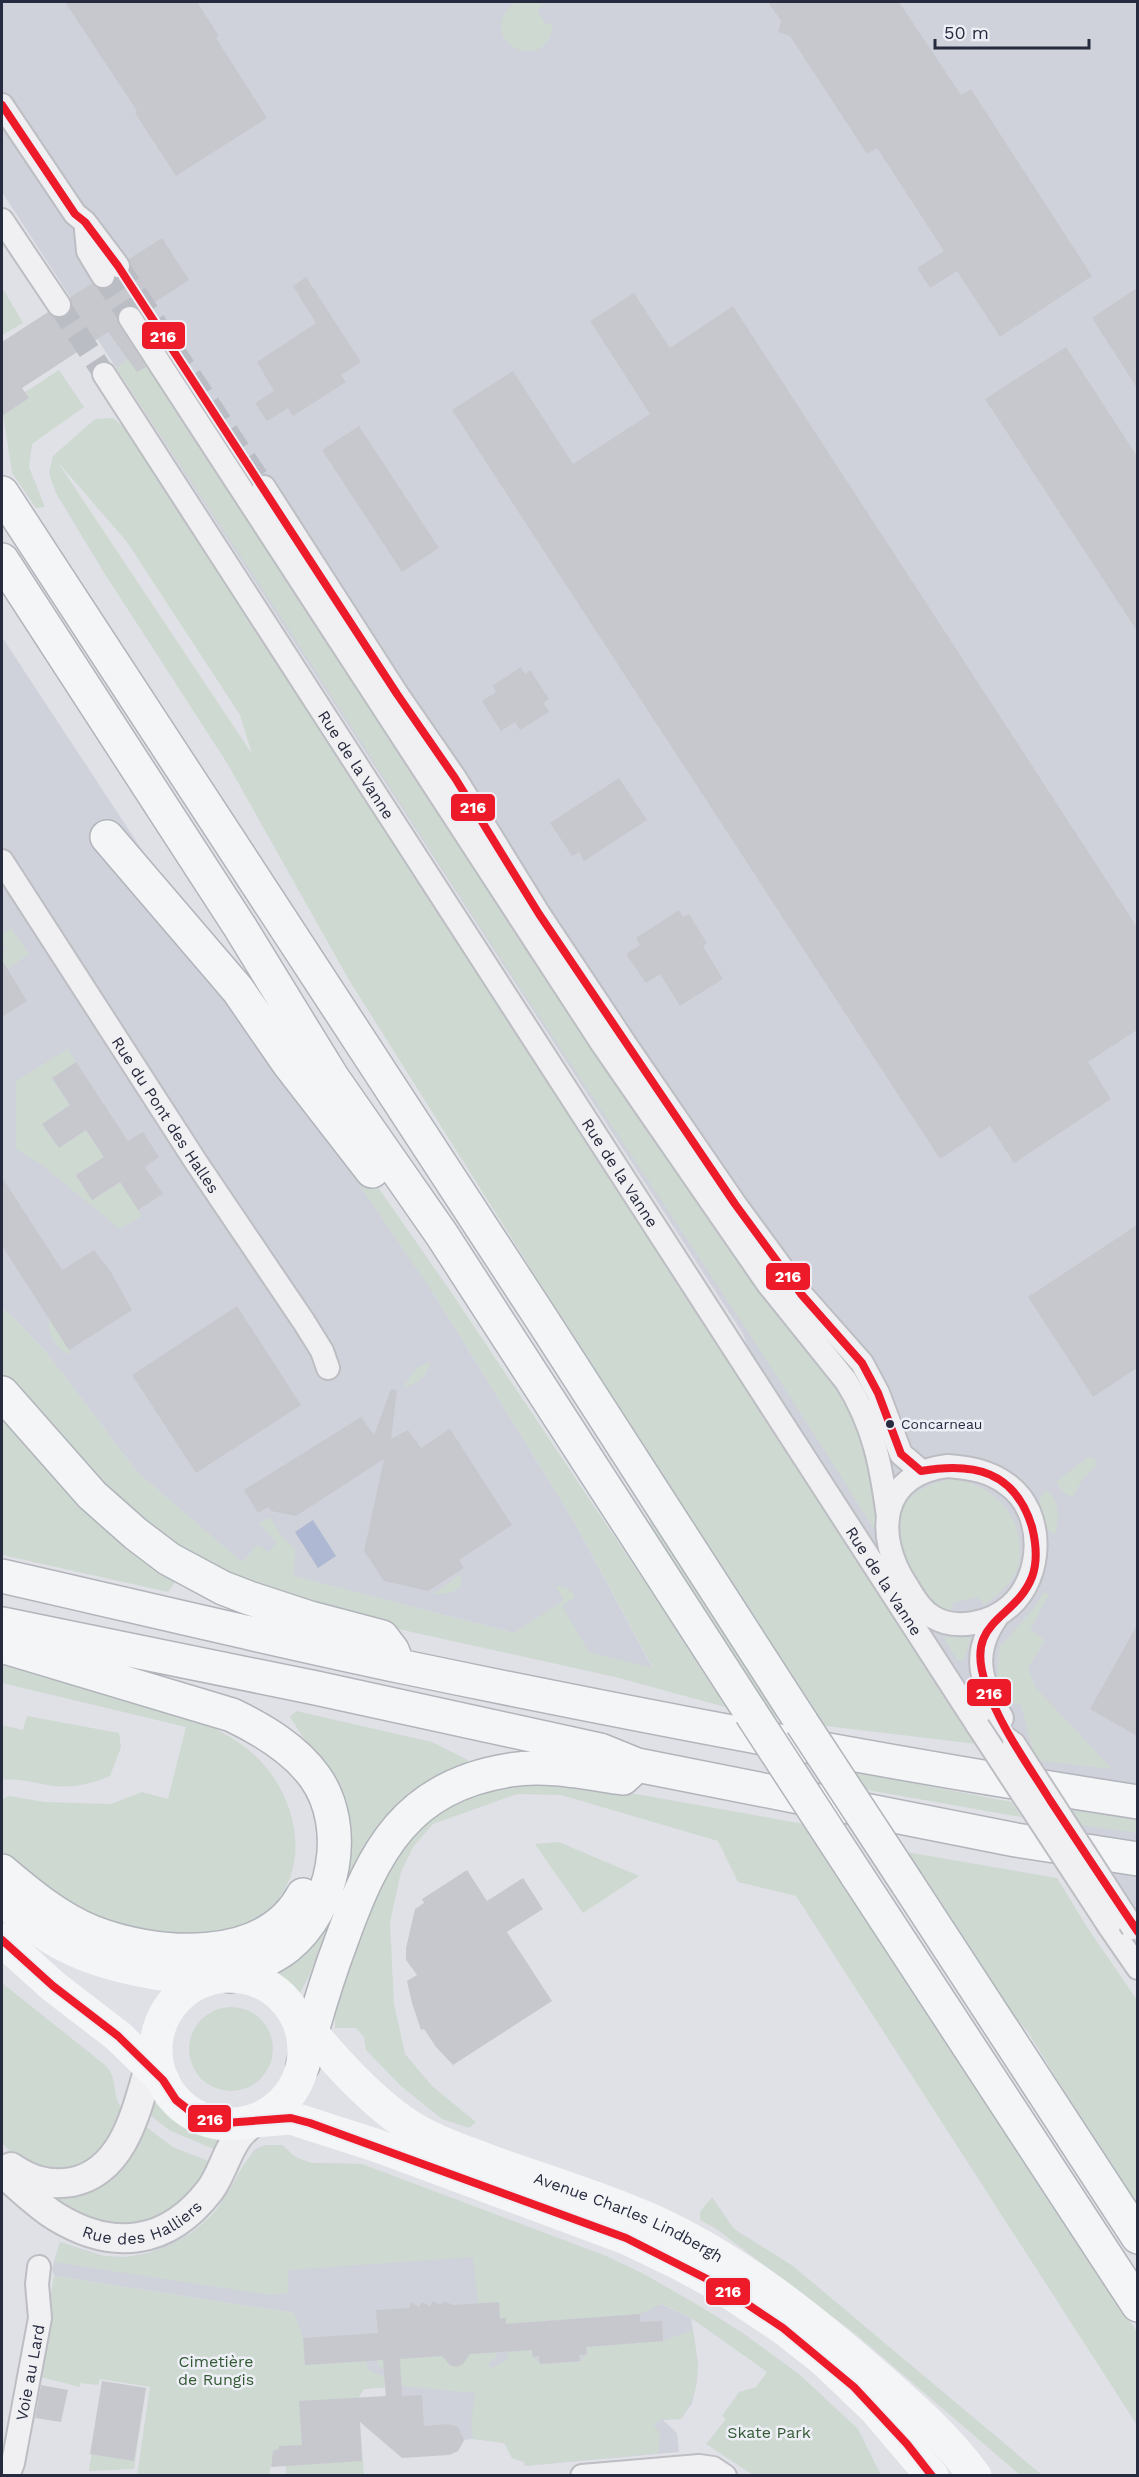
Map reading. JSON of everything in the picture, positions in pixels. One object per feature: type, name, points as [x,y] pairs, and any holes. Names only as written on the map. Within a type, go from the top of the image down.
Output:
[{"type":"main road","points":[[2,494],[541,1318],[802,1724],[1137,2237]]},
{"type":"main road","points":[[2,560],[240,927],[332,1077],[442,1235],[1137,2305]]},
{"type":"main road","points":[[107,837],[238,990],[289,1064],[414,1224],[442,1235]]},
{"type":"main road","points":[[2,1393],[92,1495],[136,1534],[169,1559],[224,1588],[249,1598],[310,1618],[382,1637],[392,1650],[398,1665]]},
{"type":"main road","points":[[2,1576],[398,1665],[791,1742],[1020,1784],[1137,1802]]},
{"type":"main road","points":[[2,1624],[316,1688],[578,1745],[600,1750],[637,1765],[1016,1840],[1137,1859]]},
{"type":"main road","points":[[2,1646],[232,1715],[262,1730],[304,1763],[324,1791],[330,1807],[335,1839],[331,1874],[326,1892],[300,1935],[265,1960],[184,1992],[167,2011],[156,2063]]},
{"type":"main road","points":[[2,1871],[58,1914],[110,1938],[147,1947],[186,1951],[231,1946],[250,1940],[281,1923],[301,1898],[315,1868],[318,1827],[315,1810],[301,1775],[280,1743]]},
{"type":"main road","points":[[2,1940],[53,1986],[156,2063],[176,2100],[195,2115],[225,2123],[241,2124],[254,2121],[284,2102],[297,2082],[303,2065],[302,2022],[323,1990],[369,1869],[396,1829],[415,1811],[434,1797],[462,1783],[511,1770],[560,1770],[623,1778],[637,1765]]},
{"type":"main road","points":[[2,1897],[30,1923],[60,1944],[101,1962],[129,1970],[255,1980],[277,1992],[302,2022]]},
{"type":"main road","name":"Avenue Charles Lindbergh","points":[[302,2022],[335,2061],[386,2108],[416,2130],[451,2147],[660,2224],[747,2274],[848,2350],[919,2413],[973,2472]]},
{"type":"main road","name":"Avenue Charles Lindbergh","points":[[254,2121],[291,2118],[344,2134],[626,2238],[682,2265],[744,2301],[825,2361],[875,2409],[932,2475]]},
{"type":"street","points":[[2,105],[75,214],[85,222],[110,272]]},
{"type":"street","points":[[2,220],[58,305]]},
{"type":"street","points":[[130,318],[626,1079],[768,1284],[846,1381],[854,1394],[879,1456],[888,1517]]},
{"type":"street","name":"Rue de la Vanne","points":[[104,374],[978,1726],[1137,1968]]},
{"type":"street","points":[[264,487],[397,694],[455,778],[539,914],[645,1073],[735,1204],[801,1294],[862,1363],[878,1393],[901,1455],[921,1471]]},
{"type":"street","name":"Rue du Pont des Halles","points":[[2,861],[196,1162],[304,1322],[322,1351],[328,1368]]},
{"type":"street","points":[[919,1605],[934,1617],[958,1624],[986,1620],[999,1614],[1025,1590],[1035,1564],[1036,1545],[1026,1507],[1009,1485],[981,1470],[948,1466],[921,1471],[901,1488],[890,1505],[887,1538],[891,1559],[993,1729],[1014,1744]]},
{"type":"street","points":[[999,1614],[985,1637],[982,1648],[982,1671],[987,1692],[1006,1724],[1014,1744],[1136,1933]]},
{"type":"street","points":[[2,2160],[25,2176],[45,2182],[78,2180],[97,2172],[113,2158],[124,2140],[156,2063]]},
{"type":"street","name":"Rue des Halliers","points":[[2,2172],[53,2215],[88,2233],[105,2238],[141,2237],[157,2233],[190,2212],[212,2188],[237,2138],[254,2121]]},
{"type":"street","name":"Voie au Lard","points":[[8,2475],[13,2463],[40,2318],[37,2284],[39,2267]]},
{"type":"street","points":[[582,2475],[699,2466],[713,2468],[725,2475]]},
{"type":"shaded area","points":[[2,2],[1137,2],[1137,1961],[758,1376],[743,1334],[2,192]]},
{"type":"shaded area","points":[[2,637],[436,1297],[575,1523],[653,1669],[242,1563],[137,1472],[46,1352],[10,1314],[2,1309]]},
{"type":"shaded area","points":[[265,2145],[282,2145],[295,2157],[311,2163],[362,2164],[691,2318],[698,2364],[692,2403],[681,2419],[663,2420],[677,2433],[679,2452],[525,2466],[524,2462],[512,2458],[506,2443],[473,2439],[464,2440],[458,2451],[449,2455],[388,2425],[385,2387],[364,2389],[358,2398],[309,2394],[294,2313],[54,2276],[52,2269],[60,2242],[104,2256],[126,2257],[149,2253],[190,2234],[214,2214],[254,2150]]},
{"type":"green space","points":[[518,2],[536,2],[544,5],[537,10],[546,25],[553,22],[550,38],[542,47],[532,51],[521,50],[511,45],[504,37],[501,26],[505,13],[510,6]]},
{"type":"green space","points":[[2,287],[23,323],[2,335]]},
{"type":"green space","points":[[140,351],[841,1388],[871,1458],[877,1507],[874,1529],[720,1289],[458,893],[294,637],[116,368]]},
{"type":"green space","points":[[59,370],[84,407],[32,444],[29,467],[45,507],[36,508],[12,473],[2,407]]},
{"type":"green space","points":[[113,418],[128,431],[976,1744],[818,1725],[349,980],[227,763],[103,571],[56,493],[49,473],[53,456],[95,419]],"holes":[[[57,461],[127,542],[240,715],[252,754]]]},
{"type":"green space","points":[[11,928],[29,954],[2,972],[2,952],[6,949],[2,943],[2,934]]},
{"type":"green space","points":[[236,1006],[361,1163],[449,1289],[729,1708],[615,1677],[371,1623],[211,1569],[142,1521],[63,1443],[2,1373],[2,1309],[10,1314],[46,1352],[137,1472],[242,1562],[257,1545],[269,1552],[277,1542],[259,1524],[270,1517],[281,1536],[295,1549],[294,1576],[514,1633],[564,1600],[556,1587],[565,1587],[575,1597],[562,1606],[589,1652],[653,1668],[575,1523],[436,1297]]},
{"type":"green space","points":[[68,1049],[76,1062],[52,1078],[70,1105],[43,1124],[59,1148],[86,1130],[104,1157],[76,1176],[92,1200],[120,1182],[142,1216],[120,1229],[42,1165],[16,1149],[16,1081]]},
{"type":"green space","points":[[50,1320],[71,1355],[62,1349],[51,1336]]},
{"type":"green space","points":[[430,1361],[427,1372],[421,1379],[402,1388],[417,1368]]},
{"type":"green space","points":[[2,1415],[87,1512],[118,1541],[175,1582],[168,1592],[2,1555]]},
{"type":"green space","points":[[1088,1457],[1095,1459],[1096,1465],[1082,1480],[1073,1497],[1064,1493],[1056,1482]]},
{"type":"green space","points":[[954,1479],[988,1492],[1005,1507],[1016,1528],[1020,1556],[1018,1568],[1013,1577],[993,1598],[984,1605],[978,1597],[953,1603],[951,1612],[930,1603],[914,1586],[901,1554],[898,1520],[905,1504],[916,1493],[939,1482]]},
{"type":"green space","points":[[1046,1490],[1054,1499],[1058,1511],[1055,1535],[1045,1527],[1040,1515],[1040,1502]]},
{"type":"green space","points":[[654,1520],[779,1718],[767,1716],[646,1523]]},
{"type":"green space","points":[[461,1574],[460,1587],[447,1593],[433,1594]]},
{"type":"green space","points":[[1044,1592],[1049,1595],[1030,1629],[1045,1640],[1028,1668],[1036,1688],[1112,1769],[1035,1760],[1021,1705],[1002,1700],[997,1680],[999,1648],[1035,1607]]},
{"type":"green space","points":[[945,1637],[971,1638],[963,1662],[958,1660],[945,1641]]},
{"type":"green space","points":[[2,1663],[182,1715],[215,1728],[245,1747],[263,1764],[278,1784],[288,1807],[294,1831],[295,1855],[290,1878],[278,1900],[259,1918],[227,1931],[144,1933],[121,1927],[85,1912],[53,1893],[7,1857],[2,1851],[2,1799],[10,1796],[44,1802],[111,1804],[142,1792],[168,1799],[186,1727],[2,1683]]},
{"type":"green space","points":[[296,1711],[432,1742],[468,1760],[466,1766],[346,1887],[310,1974],[298,1997],[294,1998],[266,1979],[266,1975],[295,1954],[334,1786],[290,1717]]},
{"type":"green space","points":[[27,1716],[119,1733],[121,1747],[110,1776],[75,1786],[2,1780],[2,1725],[23,1730]]},
{"type":"green space","points":[[854,1772],[1012,1802],[1021,1817],[867,1790]]},
{"type":"green space","points":[[551,1782],[608,1789],[804,1824],[1137,2332],[1137,2425],[796,1896],[738,1882],[718,1841],[561,1795],[517,1794],[433,1824],[413,1847],[401,1872],[390,1922],[394,2004],[405,2054],[432,2086],[476,2122],[469,2128],[442,2119],[401,2086],[366,2050],[364,2037],[356,2028],[335,2028],[335,2009],[374,1886],[431,1811],[496,1786]]},
{"type":"green space","points":[[1068,1810],[1137,1820],[1137,1833],[1082,1825]]},
{"type":"green space","points":[[559,1842],[639,1876],[583,1913],[535,1844]]},
{"type":"green space","points":[[906,1852],[1057,1878],[1137,2000],[1137,2204],[1081,2119],[1028,2032],[1008,2010]]},
{"type":"green space","points":[[2,1983],[105,2065],[112,2076],[121,2107],[115,2126],[102,2148],[81,2163],[57,2169],[31,2165],[19,2159],[2,2143]]},
{"type":"green space","points":[[231,2007],[247,2010],[261,2019],[270,2033],[273,2049],[270,2065],[261,2079],[247,2088],[231,2091],[215,2088],[201,2079],[192,2065],[189,2049],[192,2033],[201,2019],[215,2010]]},
{"type":"green space","points":[[152,2101],[179,2122],[219,2137],[222,2142],[216,2150],[169,2130],[146,2112]]},
{"type":"green space","points":[[142,2124],[173,2147],[211,2162],[203,2177],[186,2197],[160,2219],[135,2226],[84,2219],[52,2197]]},
{"type":"green space","name":"Skate Park","points":[[265,2145],[282,2145],[295,2157],[311,2163],[362,2164],[606,2256],[642,2273],[743,2333],[800,2375],[858,2429],[881,2475],[753,2475],[706,2444],[726,2419],[722,2416],[739,2392],[756,2387],[767,2372],[691,2318],[662,2304],[640,2314],[506,2324],[505,2318],[500,2318],[478,2303],[473,2257],[288,2270],[288,2293],[270,2295],[54,2262],[60,2242],[94,2254],[122,2257],[156,2251],[172,2244],[188,2235],[214,2212],[246,2161]]},
{"type":"green space","points":[[712,2197],[734,2229],[793,2266],[1042,2475],[1020,2475],[858,2336],[715,2228],[700,2220],[700,2212]]},
{"type":"green space","name":"Cimetière de Rungis","points":[[54,2276],[294,2313],[303,2338],[306,2365],[366,2361],[368,2370],[383,2376],[386,2369],[379,2367],[377,2360],[444,2356],[449,2365],[456,2367],[465,2362],[467,2354],[496,2352],[496,2358],[488,2363],[491,2369],[508,2359],[508,2352],[532,2350],[533,2357],[540,2364],[580,2362],[587,2353],[586,2347],[663,2341],[693,2330],[697,2354],[696,2387],[681,2419],[662,2419],[654,2425],[660,2434],[658,2453],[525,2466],[524,2462],[512,2458],[504,2443],[473,2439],[471,2424],[475,2393],[402,2386],[364,2389],[358,2398],[364,2475],[286,2475],[285,2446],[280,2451],[274,2451],[269,2475],[137,2475],[150,2387],[100,2379],[98,2385],[80,2383],[80,2387],[37,2376]]},
{"type":"green space","points":[[102,2381],[146,2388],[134,2469],[89,2471]]},
{"type":"water","points":[[313,1520],[336,1556],[318,1568],[295,1532]]},
{"type":"building","points":[[65,2],[197,2],[219,36],[216,38],[267,118],[176,176],[135,113],[137,111]]},
{"type":"building","points":[[768,2],[899,2],[961,95],[971,89],[1092,276],[1000,337],[957,271],[930,288],[917,268],[944,251],[877,148],[867,154],[790,36],[778,32],[781,21]]},
{"type":"building","points":[[162,238],[189,280],[141,311],[136,306],[123,306],[118,311],[117,318],[119,325],[146,367],[137,372],[108,332],[22,388],[29,398],[2,416],[2,342],[48,312],[54,317],[66,316],[71,310],[70,297],[92,284],[103,289],[110,287],[116,279],[126,277],[130,272],[129,259]]},
{"type":"building","points":[[306,277],[361,362],[341,375],[346,382],[293,416],[288,408],[267,421],[255,403],[274,391],[257,362],[316,323],[293,286]]},
{"type":"building","points":[[1137,288],[1137,388],[1092,318]]},
{"type":"building","points":[[634,293],[670,348],[733,306],[1137,927],[1137,1030],[1088,1062],[1111,1099],[1014,1163],[990,1126],[940,1159],[452,410],[513,371],[573,464],[650,414],[590,321]]},
{"type":"building","points":[[1066,347],[1137,456],[1137,631],[985,399]]},
{"type":"building","points":[[359,426],[439,548],[402,572],[322,450]]},
{"type":"building","points":[[521,667],[525,674],[530,670],[549,699],[543,703],[549,712],[520,730],[515,722],[501,731],[482,701],[496,692],[492,686]]},
{"type":"building","points":[[619,778],[647,820],[584,861],[579,852],[572,856],[550,823]]},
{"type":"building","points":[[679,910],[683,917],[689,914],[707,943],[703,946],[723,979],[680,1006],[660,974],[646,983],[626,954],[640,945],[636,938]]},
{"type":"building","points":[[2,960],[27,1001],[2,1017]]},
{"type":"building","points":[[76,1062],[128,1141],[143,1132],[159,1157],[145,1167],[163,1194],[138,1210],[120,1182],[92,1200],[76,1175],[104,1157],[86,1130],[59,1148],[42,1124],[70,1105],[52,1078]]},
{"type":"building","points":[[2,1177],[62,1270],[94,1250],[111,1272],[132,1310],[69,1350],[2,1246]]},
{"type":"building","points":[[1137,1225],[1137,1368],[1093,1397],[1028,1297]]},
{"type":"building","points":[[237,1306],[301,1405],[196,1473],[132,1375]]},
{"type":"building","points":[[391,1389],[397,1390],[391,1439],[408,1430],[421,1448],[450,1429],[512,1525],[459,1560],[464,1568],[428,1591],[384,1581],[364,1551],[384,1459],[296,1516],[271,1511],[268,1507],[258,1513],[244,1490],[361,1417],[374,1435]]},
{"type":"building","points":[[1137,1625],[1137,1736],[1090,1709]]},
{"type":"building","points":[[467,1870],[487,1901],[523,1878],[543,1909],[507,1932],[552,2001],[453,2065],[436,2047],[424,2029],[421,2030],[407,1981],[417,1975],[406,1960],[406,1948],[415,1909],[424,1903],[422,1899]]},
{"type":"building","points":[[433,2301],[441,2305],[444,2301],[453,2305],[499,2302],[500,2318],[506,2318],[506,2324],[640,2314],[640,2322],[662,2321],[663,2341],[586,2347],[587,2354],[579,2355],[580,2361],[540,2364],[539,2356],[533,2357],[532,2350],[470,2354],[463,2364],[456,2367],[450,2365],[442,2356],[400,2359],[402,2396],[422,2395],[424,2426],[448,2424],[458,2427],[464,2440],[458,2451],[449,2455],[402,2458],[360,2422],[362,2461],[271,2467],[273,2451],[279,2449],[279,2446],[302,2445],[299,2401],[386,2396],[383,2360],[305,2365],[303,2338],[378,2333],[376,2310],[409,2308],[411,2302],[419,2307],[422,2302],[430,2306]]},
{"type":"building","points":[[102,2381],[146,2388],[134,2461],[90,2454]]},
{"type":"building","points":[[41,2385],[68,2390],[61,2422],[35,2418]]},
{"type":"tunnel","points":[[118,266],[264,487]]},
{"type":"tunnel","points":[[103,276],[130,318]]},
{"type":"tunnel","points":[[59,305],[104,374]]},
{"type":"transit line","name":"216","points":[[2,105],[75,214],[85,222],[118,266],[397,694],[455,778],[539,914],[735,1204],[801,1294],[862,1363],[878,1393],[901,1454],[921,1471],[958,1468],[990,1475],[1003,1482],[1015,1493],[1025,1508],[1035,1539],[1034,1571],[1024,1592],[986,1633],[981,1646],[981,1663],[986,1685],[1015,1744],[1138,1932]]},
{"type":"transit line","name":"216","points":[[2,1940],[53,1986],[118,2036],[163,2080],[176,2100],[195,2115],[225,2123],[291,2118],[310,2123],[626,2238],[717,2284],[783,2328],[854,2387],[907,2444],[932,2476]]},
{"type":"place","name":"Concarneau","points":[[890,1424]]}]
